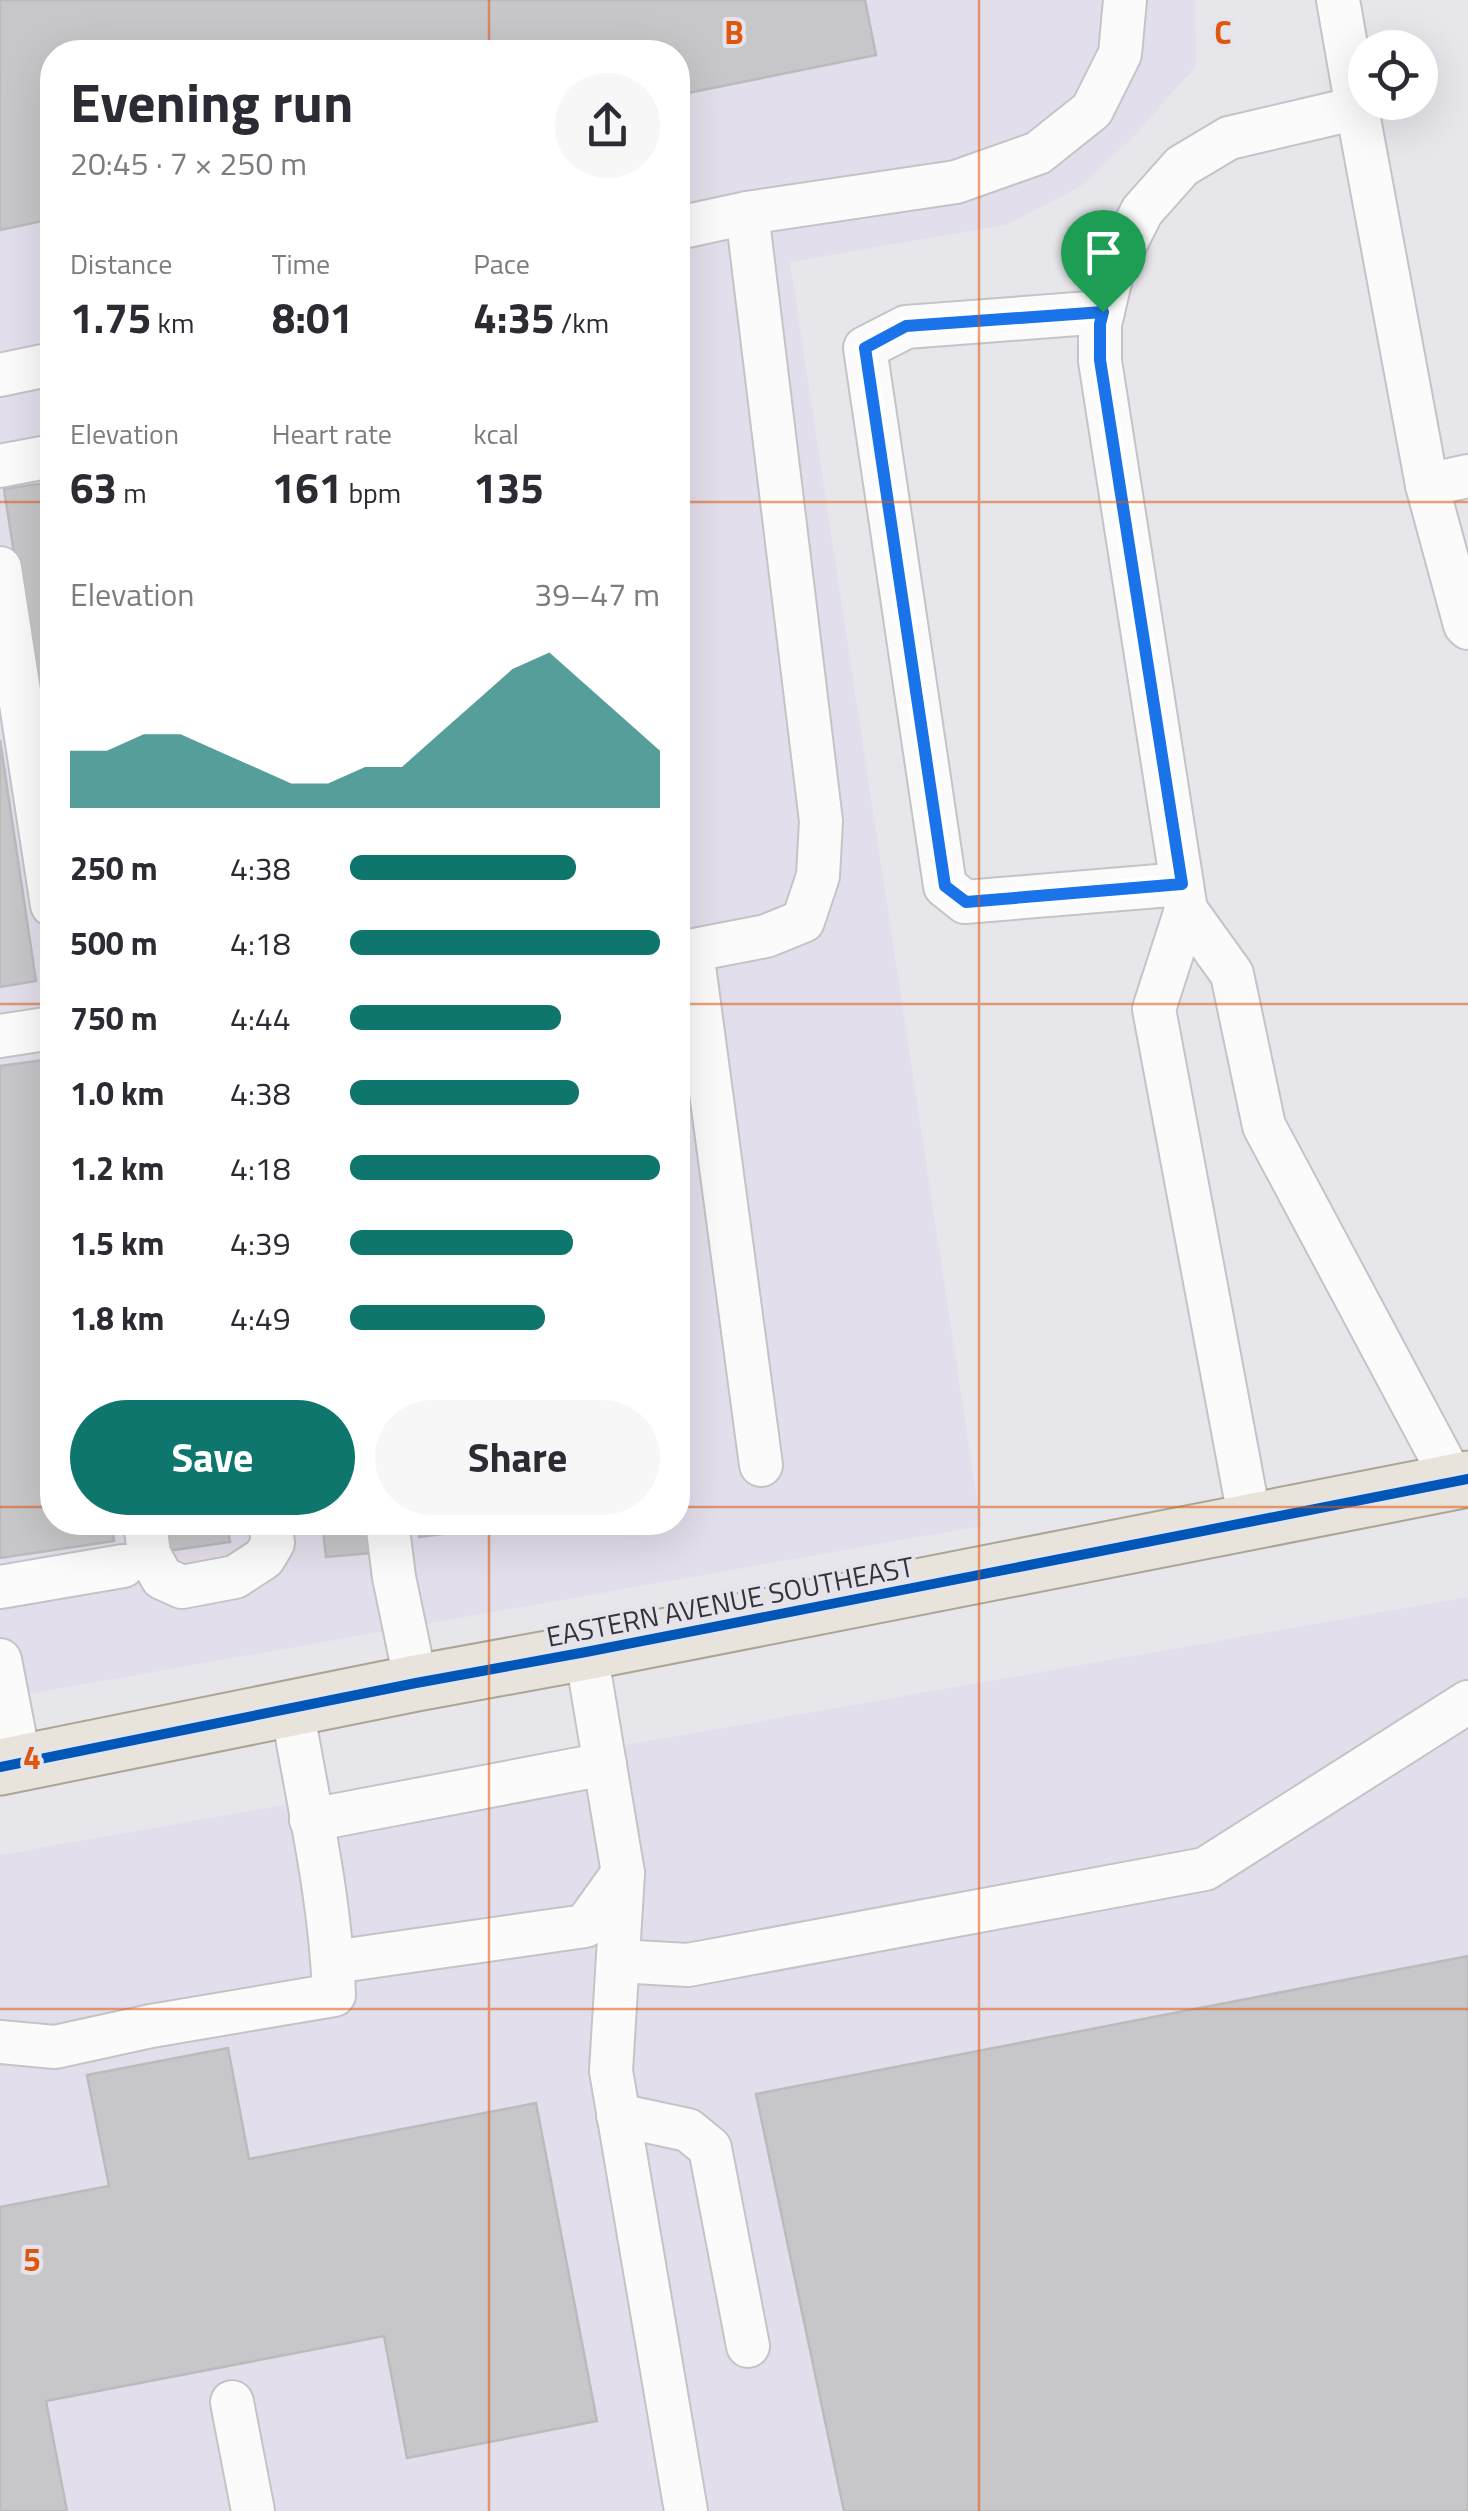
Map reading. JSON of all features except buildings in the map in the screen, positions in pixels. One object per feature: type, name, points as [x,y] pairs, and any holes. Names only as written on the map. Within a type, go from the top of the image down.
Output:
[{"type":"main road","name":"EASTERN AVENUE SOUTHEAST","points":[[10,1765],[1461,1480]]},
{"type":"lane","points":[[690,225],[747,213],[956,182],[1038,153],[1092,110],[1120,54],[1125,0]]},
{"type":"lane","points":[[1338,0],[1348,54]]},
{"type":"lane","points":[[1348,110],[1230,138],[1182,166],[1142,210],[1113,269],[1100,324],[1100,360],[1184,897],[1232,974],[1264,1126],[1461,1480]]},
{"type":"lane","points":[[1360,120],[1426,485],[1468,628]]},
{"type":"lane","points":[[690,951],[766,936],[803,921],[818,876],[821,821],[747,213]]},
{"type":"lane","points":[[1103,312],[906,326],[865,348],[945,886],[966,902],[1184,897]]},
{"type":"lane","points":[[0,375],[40,367]]},
{"type":"lane","points":[[0,466],[40,458]]},
{"type":"lane","points":[[1426,485],[1468,476]]},
{"type":"lane","points":[[0,568],[40,827]]},
{"type":"lane","points":[[1184,897],[1154,1009],[1250,1521]]},
{"type":"lane","points":[[690,992],[761,1465]]},
{"type":"lane","points":[[0,1036],[40,1030]]},
{"type":"lane","points":[[147,1535],[149,1554],[162,1578],[182,1587],[235,1577],[264,1558],[272,1543],[271,1535]]},
{"type":"lane","points":[[389,1535],[416,1683]]},
{"type":"lane","points":[[0,1587],[123,1566]]},
{"type":"lane","points":[[586,1652],[624,1873],[610,2071],[686,2511]]},
{"type":"lane","points":[[0,1660],[10,1765]]},
{"type":"lane","points":[[618,1961],[688,1965],[1205,1869],[1468,1702]]},
{"type":"lane","points":[[0,2042],[54,2047],[334,1995],[333,1962],[292,1708]]},
{"type":"lane","points":[[312,1820],[606,1764]]},
{"type":"lane","points":[[333,1962],[586,1926],[624,1873]]},
{"type":"lane","points":[[618,2115],[688,2130],[710,2148],[748,2346]]},
{"type":"lane","points":[[232,2402],[254,2511]]},
{"type":"shaded area","points":[[0,0],[1195,0],[1196,66],[1135,135],[1080,187],[1006,225],[790,262],[981,1526],[0,1699]]},
{"type":"shaded area","points":[[1468,1597],[1468,2511],[0,2511],[0,1855]]},
{"type":"cycle path","points":[[0,1767],[1468,1479]]},
{"type":"route","points":[[1103,312],[1100,360],[1182,884],[966,902],[945,886],[865,348],[906,326],[1103,312]]}]
